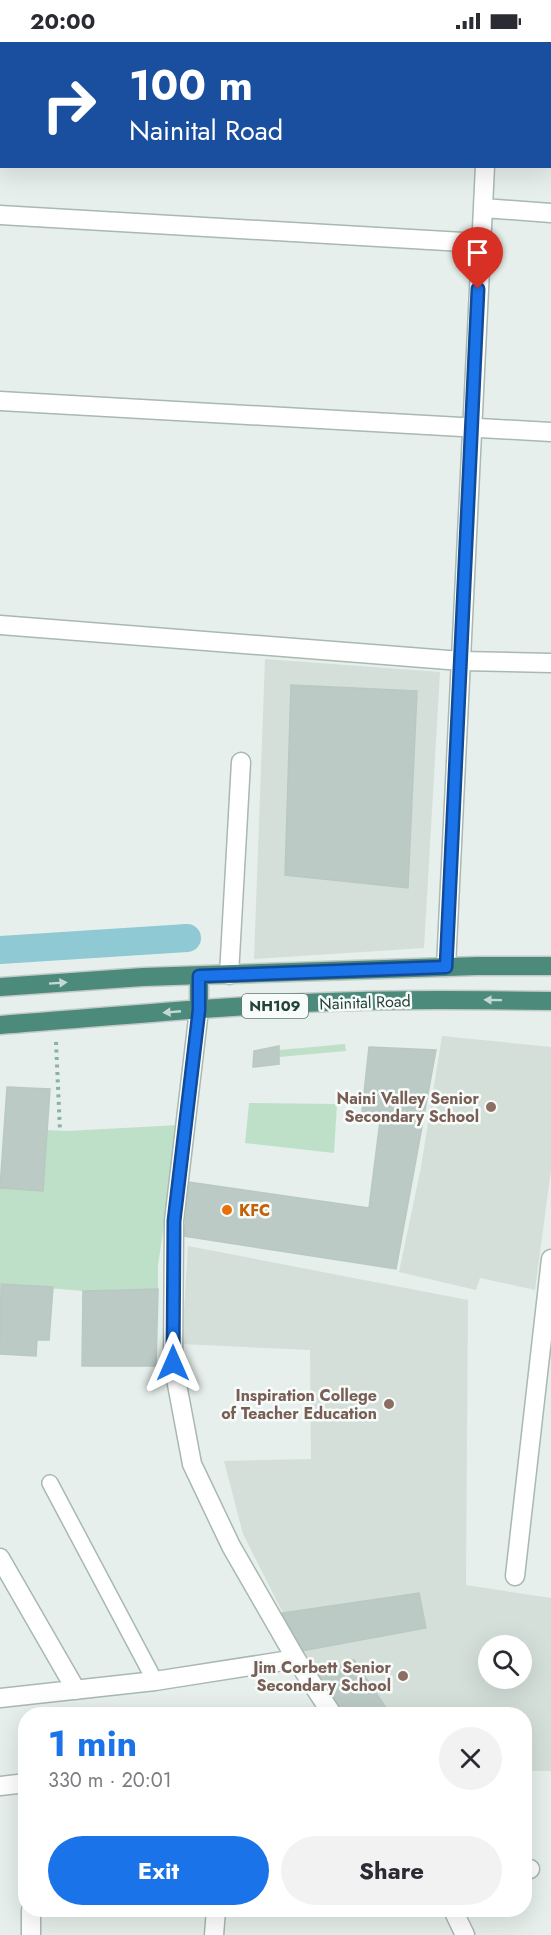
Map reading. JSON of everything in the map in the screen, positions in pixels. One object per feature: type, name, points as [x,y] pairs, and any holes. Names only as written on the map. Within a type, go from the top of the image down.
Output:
[{"type":"highway","name":"Nainital Road","points":[[0,987],[142,977],[513,965],[551,966]]},
{"type":"highway","points":[[270,974],[271,1006]]},
{"type":"highway","points":[[229,975],[229,1008]]},
{"type":"highway","points":[[199,976],[199,1010]]},
{"type":"highway","name":"Nainital Road","points":[[0,1025],[358,1001],[478,999],[551,1001]]},
{"type":"street","points":[[446,967],[485,168]]},
{"type":"street","points":[[483,208],[551,213]]},
{"type":"street","points":[[0,215],[480,243]]},
{"type":"street","points":[[0,401],[551,432]]},
{"type":"street","points":[[0,625],[461,661],[551,663]]},
{"type":"street","points":[[229,975],[241,762]]},
{"type":"street","points":[[199,1010],[174,1221],[173,1363],[192,1464],[231,1546],[296,1659],[327,1707]]},
{"type":"street","points":[[515,1576],[551,1259]]},
{"type":"street","points":[[0,1558],[76,1690]]},
{"type":"street","points":[[0,1698],[155,1681],[296,1659]]},
{"type":"street","points":[[0,1786],[18,1784]]},
{"type":"street","points":[[31,1917],[31,1935]]},
{"type":"street","points":[[214,1935],[215,1917]]},
{"type":"street","points":[[456,1917],[465,1935]]},
{"type":"lane","points":[[50,1483],[155,1681]]},
{"type":"path","points":[[56,1021],[60,1131]]},
{"type":"shaded area","points":[[265,659],[440,672],[424,948],[254,959]]},
{"type":"shaded area","name":"Naini Valley Senior Secondary School","points":[[442,1036],[551,1047],[551,1170],[535,1290],[480,1278],[476,1290],[399,1272],[421,1167]]},
{"type":"shaded area","name":"Inspiration College of Teacher Education","points":[[188,1246],[468,1300],[466,1585],[551,1598],[551,1771],[532,1771],[532,1707],[338,1707],[302,1651],[243,1534],[224,1461],[311,1459],[310,1350],[182,1344]]},
{"type":"green space","points":[[345,1044],[346,1051],[279,1057],[279,1050]]},
{"type":"green space","points":[[249,1103],[337,1104],[334,1153],[245,1143]]},
{"type":"green space","points":[[179,1125],[158,1265],[158,1289],[83,1291],[0,1284],[0,1188],[43,1190],[47,1130]]},
{"type":"building","points":[[291,685],[417,691],[408,888],[285,875]]},
{"type":"building","points":[[279,1046],[279,1064],[253,1067],[254,1051]]},
{"type":"building","points":[[369,1047],[436,1050],[396,1269],[184,1236],[189,1182],[369,1208],[381,1113],[362,1111]]},
{"type":"building","points":[[7,1087],[50,1089],[43,1191],[0,1188]]},
{"type":"building","points":[[1,1284],[53,1287],[49,1340],[37,1340],[36,1356],[0,1354]]},
{"type":"building","points":[[158,1289],[156,1366],[82,1366],[83,1291]]},
{"type":"building","points":[[419,1593],[426,1628],[302,1651],[282,1613]]},
{"type":"building","points":[[354,1660],[385,1707],[338,1707],[316,1673]]},
{"type":"waterway","points":[[0,950],[187,938]]},
{"type":"place","name":"Naini Valley Senior Secondary School","points":[[491,1107]]},
{"type":"place","name":"KFC","points":[[227,1210]]},
{"type":"place","name":"Inspiration College of Teacher Education","points":[[389,1404]]},
{"type":"place","name":"Jim Corbett Senior Secondary School","points":[[403,1676]]},
{"type":"route","points":[[173,1363],[174,1221],[199,1010],[199,976],[446,967],[478,289]]}]
